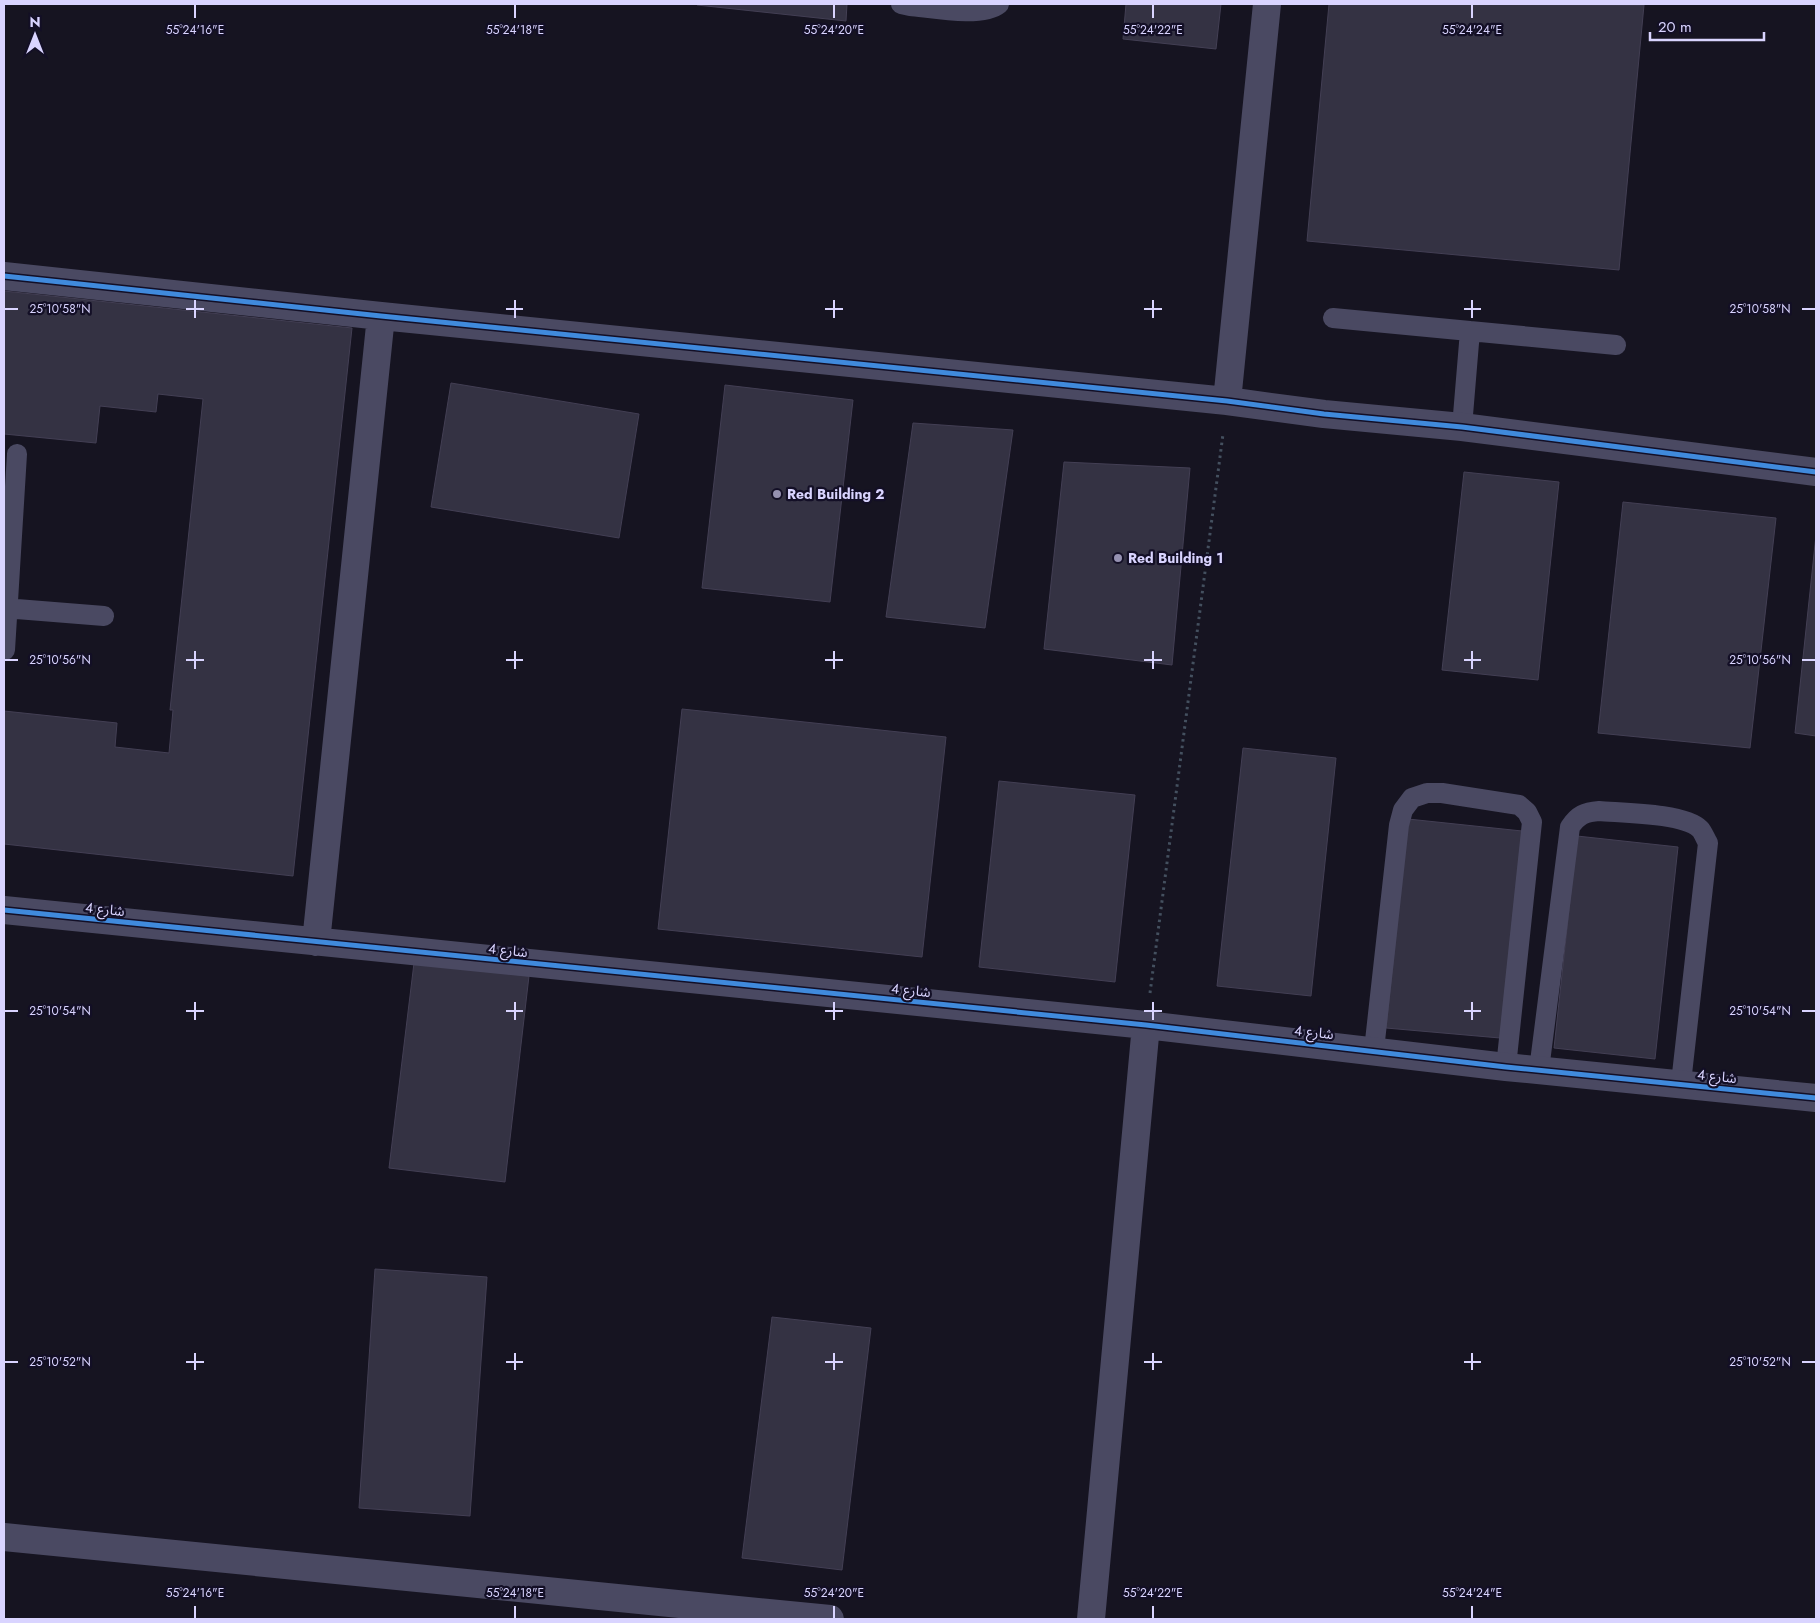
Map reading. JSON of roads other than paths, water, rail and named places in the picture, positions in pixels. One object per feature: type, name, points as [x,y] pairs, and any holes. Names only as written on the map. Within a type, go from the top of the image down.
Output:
[{"type":"street","points":[[1227,401],[1267,4]]},
{"type":"street","points":[[4,276],[1227,401],[1324,414],[1462,427],[1816,472]]},
{"type":"street","points":[[316,942],[381,316]]},
{"type":"street","name":"شارع 4","points":[[4,910],[1146,1024],[1506,1067],[1816,1098]]},
{"type":"street","points":[[1090,1619],[1146,1024]]},
{"type":"street","points":[[4,1538],[830,1619]]},
{"type":"lane","points":[[901,4],[972,11],[989,10],[999,4]]},
{"type":"lane","points":[[1333,318],[1616,345]]},
{"type":"lane","points":[[1462,427],[1470,331]]},
{"type":"lane","points":[[5,650],[6,608],[17,454]]},
{"type":"lane","points":[[6,608],[104,616]]},
{"type":"lane","points":[[1374,1050],[1402,810],[1412,798],[1427,793],[1442,793],[1519,805],[1527,812],[1532,822],[1506,1067]]},
{"type":"lane","points":[[1539,1070],[1570,827],[1577,817],[1587,812],[1599,811],[1646,815],[1689,821],[1701,829],[1708,843],[1681,1083]]},
{"type":"place","name":"Red Building 2","points":[[777,494]]},
{"type":"place","name":"Red Building 1","points":[[1118,558]]}]
